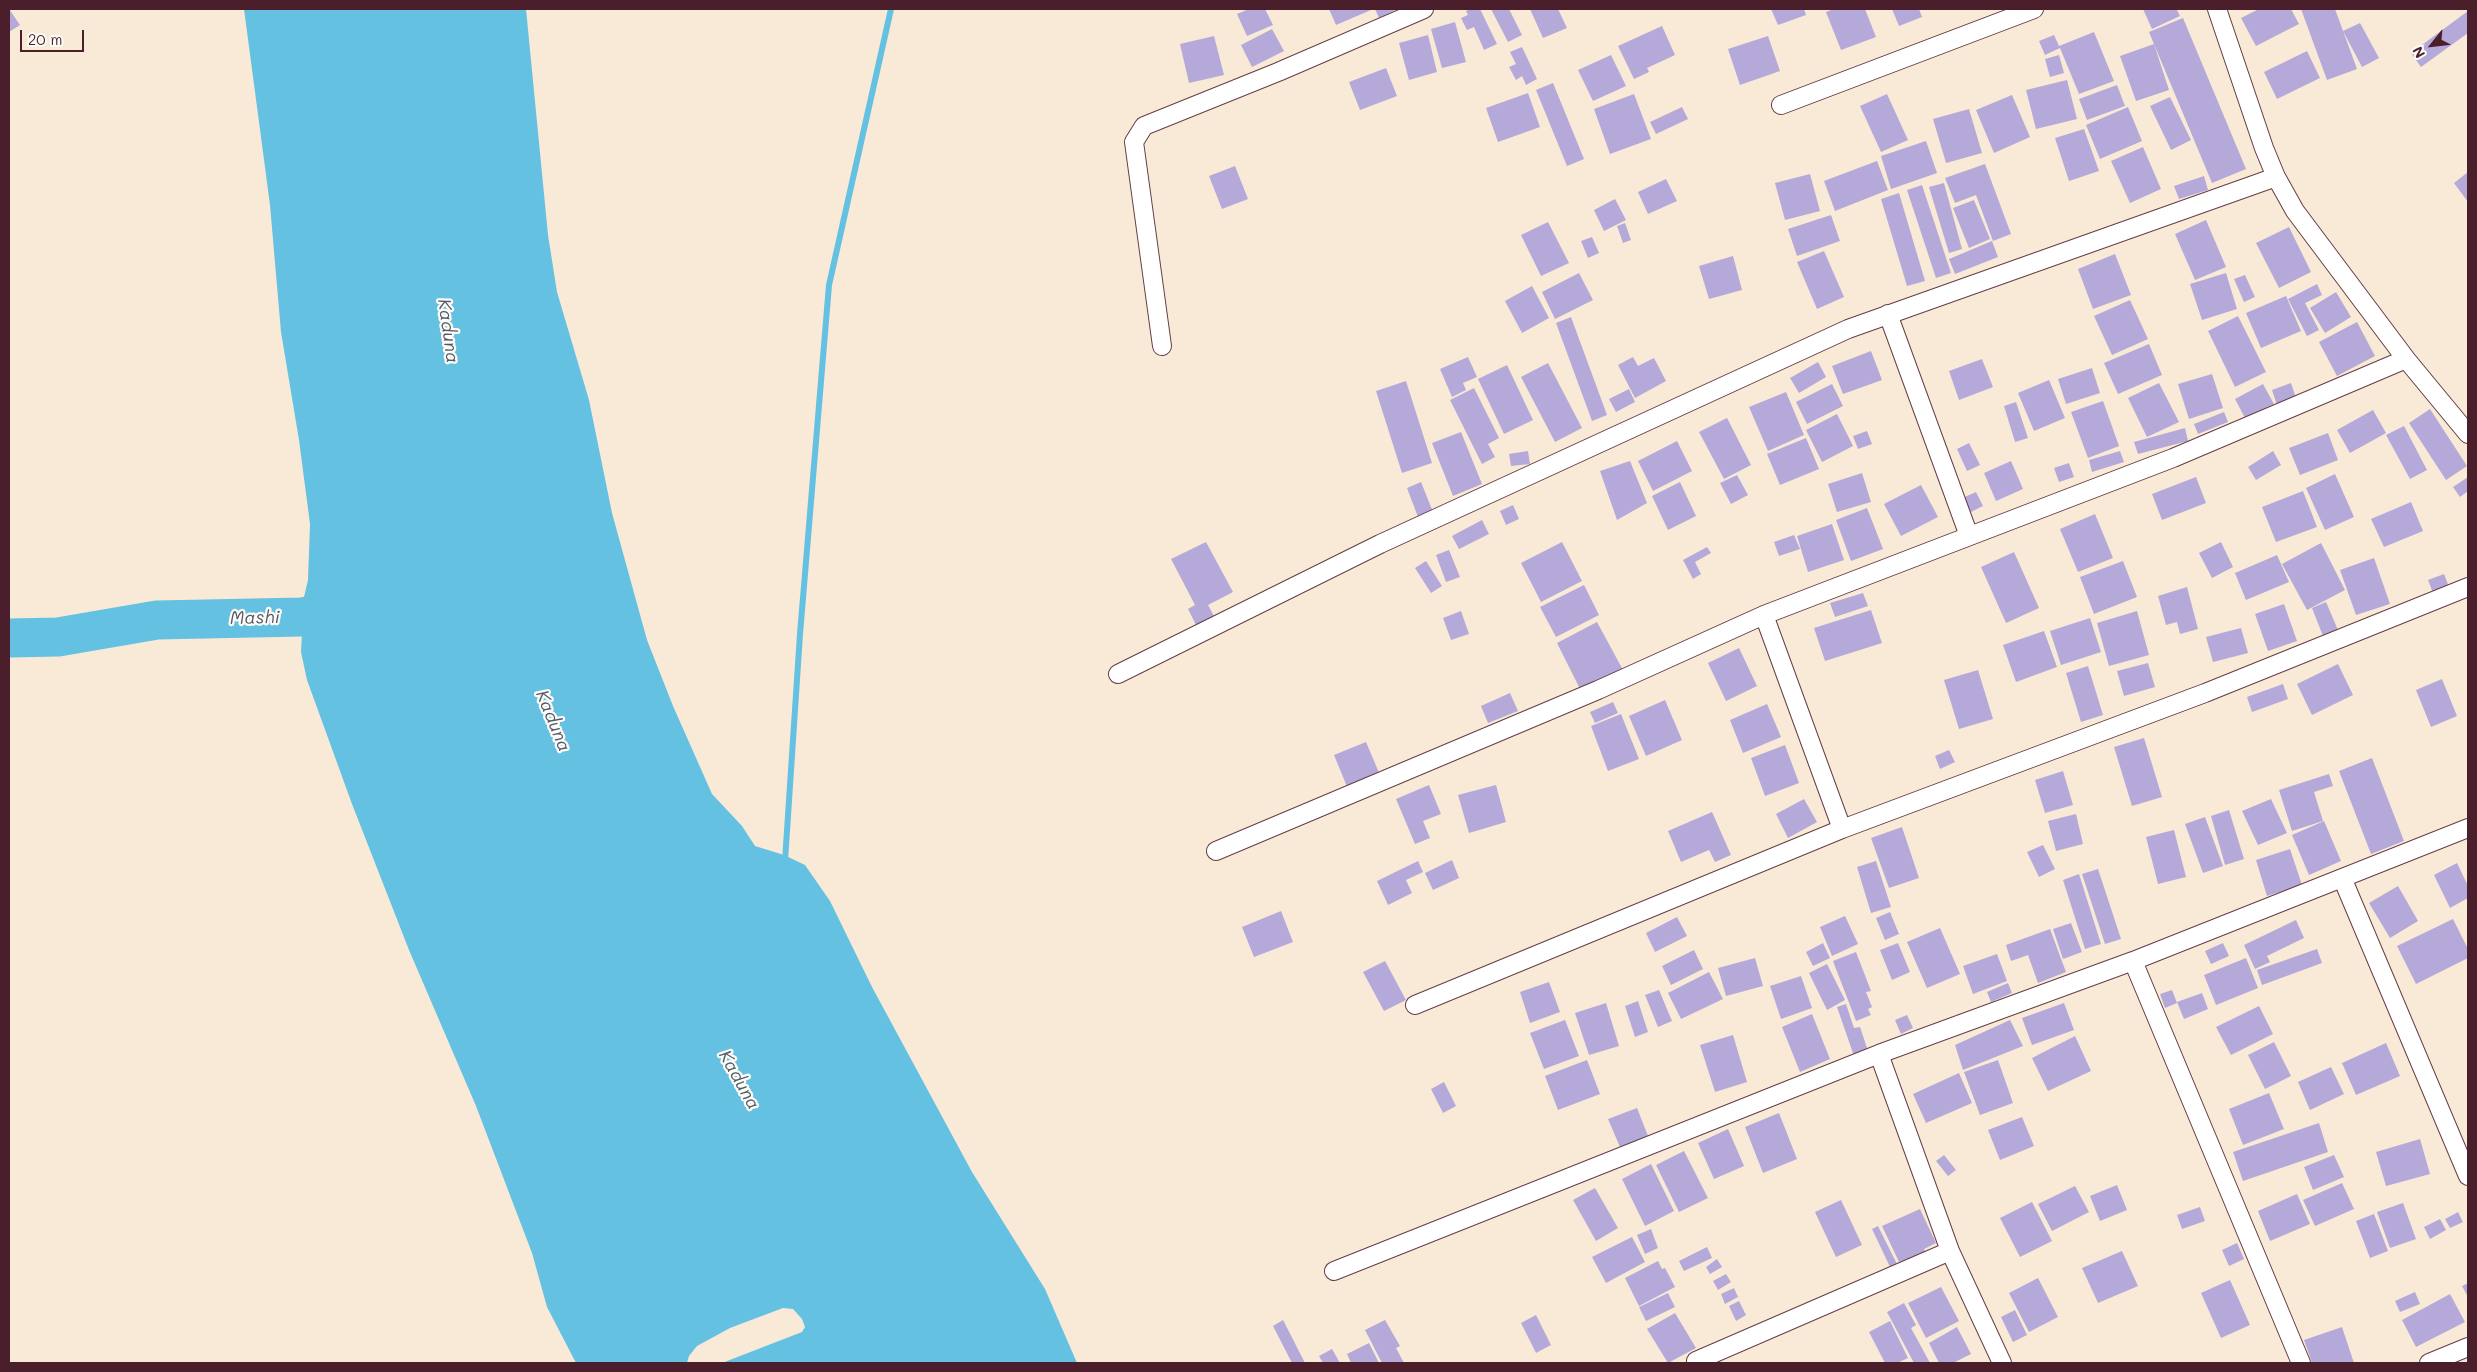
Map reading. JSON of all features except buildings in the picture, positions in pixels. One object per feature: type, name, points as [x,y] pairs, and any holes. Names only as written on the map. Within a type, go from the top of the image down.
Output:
[{"type":"street","points":[[1162,346],[1134,142],[1144,126],[1278,72],[1424,9]]},
{"type":"street","points":[[1781,105],[2034,9]]},
{"type":"street","points":[[2217,9],[2276,177],[2295,211],[2406,359],[2468,434]]},
{"type":"street","points":[[1118,674],[1389,540],[1848,329],[2276,177]]},
{"type":"street","points":[[1888,314],[1969,536]]},
{"type":"street","points":[[1216,851],[1598,690],[1764,615],[2172,458],[2406,359]]},
{"type":"street","points":[[1415,1005],[1842,829],[2205,693],[2468,587]]},
{"type":"street","points":[[1764,615],[1842,829]]},
{"type":"street","points":[[1334,1271],[1879,1054],[2133,961],[2344,880],[2468,828]]},
{"type":"street","points":[[2344,880],[2468,1176]]},
{"type":"street","points":[[2133,961],[2301,1363]]},
{"type":"street","points":[[1879,1054],[1950,1251],[2002,1363]]},
{"type":"street","points":[[1696,1361],[1950,1251]]},
{"type":"street","points":[[2429,1363],[2468,1347]]},
{"type":"water","name":"Kaduna","points":[[244,9],[526,9],[548,235],[557,292],[589,400],[612,513],[647,640],[673,706],[712,794],[742,826],[755,846],[784,855],[805,865],[830,901],[872,987],[972,1172],[1045,1289],[1077,1363],[722,1363],[802,1332],[805,1327],[802,1319],[793,1309],[783,1308],[730,1328],[697,1346],[689,1356],[687,1363],[576,1363],[547,1307],[532,1253],[476,1106],[409,950],[352,804],[307,680],[301,652],[304,597],[308,580],[310,524],[299,440],[281,332],[270,205]]},
{"type":"waterway","points":[[785,861],[800,634],[829,285],[891,9]]},
{"type":"waterway","name":"Mashi","points":[[9,638],[58,637],[157,620],[302,617],[356,608]]}]
